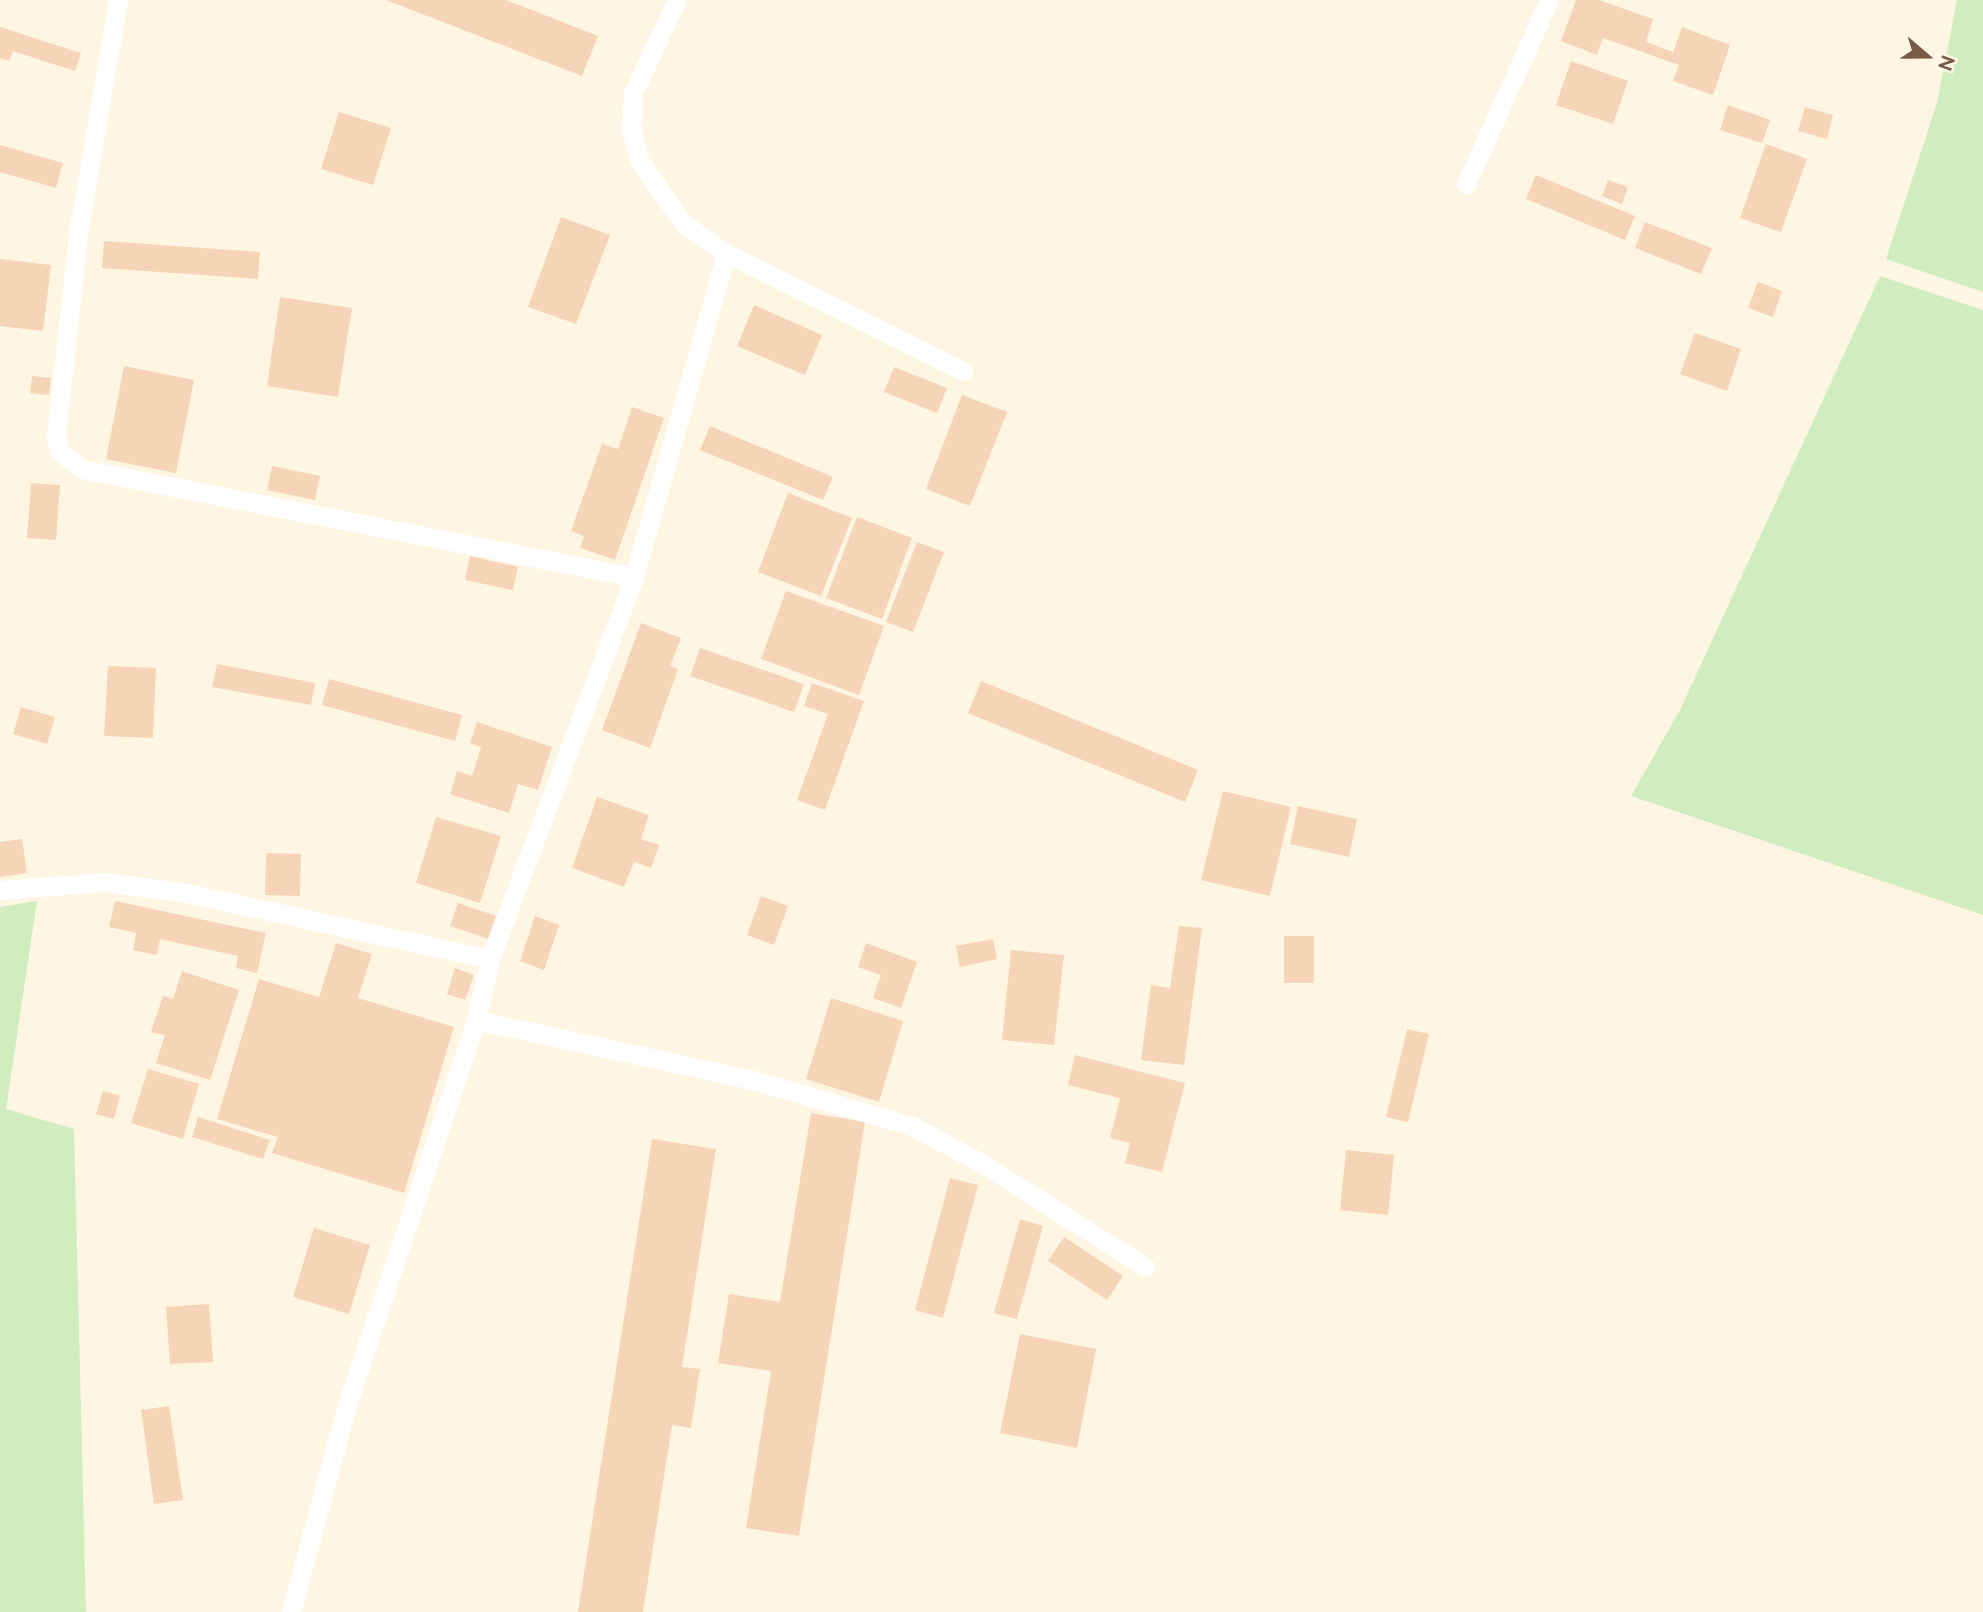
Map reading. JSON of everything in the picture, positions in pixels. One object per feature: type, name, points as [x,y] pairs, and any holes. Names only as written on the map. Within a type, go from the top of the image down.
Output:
[{"type":"lane","points":[[118,0],[78,235],[56,435],[59,451],[82,468],[634,577]]},
{"type":"lane","points":[[677,0],[634,93],[631,130],[640,162],[676,214],[726,253],[963,371]]},
{"type":"lane","points":[[1466,184],[1549,0]]},
{"type":"lane","points":[[290,1612],[346,1408],[475,1020],[490,959],[634,577],[726,253]]},
{"type":"lane","points":[[0,890],[106,882],[173,891],[490,959]]},
{"type":"lane","points":[[475,1020],[750,1079],[901,1122],[985,1165],[1145,1267]]},
{"type":"green space","points":[[1957,0],[1983,0],[1983,292],[1886,259],[1937,103]]},
{"type":"green space","points":[[1880,276],[1983,310],[1983,915],[1631,796],[1680,710]]},
{"type":"green space","points":[[37,901],[6,1109],[74,1129],[86,1612],[0,1612],[0,907]]},
{"type":"building","points":[[386,0],[506,0],[598,36],[582,76]]},
{"type":"building","points":[[1576,0],[1599,0],[1653,19],[1646,42],[1673,52],[1682,27],[1730,45],[1713,95],[1673,81],[1679,65],[1603,38],[1597,55],[1561,41]]},
{"type":"building","points":[[0,27],[81,53],[75,71],[13,51],[9,61],[0,58]]},
{"type":"building","points":[[1571,61],[1628,81],[1613,124],[1556,105]]},
{"type":"building","points":[[1728,105],[1770,120],[1762,143],[1720,130]]},
{"type":"building","points":[[1805,107],[1833,115],[1827,139],[1798,131]]},
{"type":"building","points":[[339,112],[391,128],[373,185],[321,169]]},
{"type":"building","points":[[1766,144],[1807,159],[1781,232],[1740,218]]},
{"type":"building","points":[[0,145],[63,163],[56,188],[0,172]]},
{"type":"building","points":[[1536,175],[1635,216],[1625,240],[1526,199]]},
{"type":"building","points":[[1608,180],[1628,187],[1622,204],[1602,196]]},
{"type":"building","points":[[561,217],[610,235],[576,324],[528,307]]},
{"type":"building","points":[[1645,222],[1712,248],[1701,274],[1635,248]]},
{"type":"building","points":[[104,241],[260,252],[258,279],[102,268]]},
{"type":"building","points":[[0,259],[51,265],[43,331],[0,326]]},
{"type":"building","points":[[1758,282],[1782,291],[1773,317],[1748,308]]},
{"type":"building","points":[[280,297],[352,308],[338,397],[267,386]]},
{"type":"building","points":[[754,305],[822,335],[805,375],[737,346]]},
{"type":"building","points":[[1695,333],[1741,349],[1727,391],[1680,374]]},
{"type":"building","points":[[124,366],[194,380],[176,473],[106,459]]},
{"type":"building","points":[[894,367],[947,388],[937,413],[884,392]]},
{"type":"building","points":[[32,376],[51,378],[49,395],[30,393]]},
{"type":"building","points":[[962,395],[1007,412],[970,506],[926,489]]},
{"type":"building","points":[[632,407],[664,418],[615,560],[580,548],[584,536],[571,531],[602,444],[618,449]]},
{"type":"building","points":[[710,426],[833,477],[823,500],[700,450]]},
{"type":"building","points":[[272,466],[320,476],[315,500],[267,490]]},
{"type":"building","points":[[31,483],[60,485],[56,540],[27,538]]},
{"type":"building","points":[[788,493],[852,518],[821,596],[758,572]]},
{"type":"building","points":[[857,517],[912,538],[882,619],[826,598]]},
{"type":"building","points":[[917,542],[944,552],[913,632],[886,622]]},
{"type":"building","points":[[470,556],[518,567],[513,590],[465,580]]},
{"type":"building","points":[[786,591],[884,626],[859,695],[761,659]]},
{"type":"building","points":[[641,623],[681,638],[670,666],[678,669],[650,748],[602,730]]},
{"type":"building","points":[[700,648],[804,684],[794,712],[690,676]]},
{"type":"building","points":[[217,664],[315,683],[311,705],[212,687]]},
{"type":"building","points":[[108,666],[156,668],[153,738],[104,736]]},
{"type":"building","points":[[329,679],[462,715],[455,741],[322,705]]},
{"type":"building","points":[[981,681],[1198,770],[1185,802],[968,713]]},
{"type":"building","points":[[812,683],[864,701],[825,810],[797,800],[828,714],[804,706]]},
{"type":"building","points":[[21,707],[55,717],[47,744],[13,734]]},
{"type":"building","points":[[477,722],[552,747],[538,790],[518,784],[509,813],[450,794],[457,771],[472,776],[481,747],[470,743]]},
{"type":"building","points":[[1223,791],[1291,807],[1270,896],[1201,880]]},
{"type":"building","points":[[597,797],[649,815],[641,839],[659,845],[651,868],[634,862],[624,887],[572,868]]},
{"type":"building","points":[[1298,806],[1357,819],[1349,857],[1290,844]]},
{"type":"building","points":[[436,817],[501,836],[480,903],[416,883]]},
{"type":"building","points":[[22,839],[27,873],[0,877],[0,842]]},
{"type":"building","points":[[266,853],[301,854],[300,896],[265,895]]},
{"type":"building","points":[[761,896],[788,906],[774,945],[747,935]]},
{"type":"building","points":[[115,901],[266,933],[257,973],[236,968],[238,956],[160,939],[157,955],[133,950],[136,933],[109,927]]},
{"type":"building","points":[[458,903],[496,916],[488,939],[450,926]]},
{"type":"building","points":[[535,916],[559,925],[544,970],[520,961]]},
{"type":"building","points":[[1179,926],[1202,928],[1184,1065],[1141,1060],[1151,985],[1170,988]]},
{"type":"building","points":[[1284,936],[1314,936],[1314,983],[1284,983]]},
{"type":"building","points":[[993,939],[997,959],[960,967],[956,946]]},
{"type":"building","points":[[336,943],[372,954],[358,998],[454,1027],[404,1193],[272,1153],[278,1137],[217,1119],[259,979],[319,997]]},
{"type":"building","points":[[866,943],[917,962],[901,1008],[873,998],[881,975],[858,967]]},
{"type":"building","points":[[1011,950],[1064,955],[1054,1045],[1002,1040]]},
{"type":"building","points":[[455,968],[474,975],[465,1000],[447,994]]},
{"type":"building","points":[[182,971],[239,990],[210,1080],[156,1063],[165,1035],[151,1032],[163,996],[173,999]]},
{"type":"building","points":[[831,998],[903,1021],[879,1102],[806,1079]]},
{"type":"building","points":[[1407,1029],[1429,1034],[1408,1122],[1386,1117]]},
{"type":"building","points":[[1075,1055],[1185,1083],[1162,1172],[1125,1163],[1130,1143],[1110,1138],[1120,1098],[1068,1085]]},
{"type":"building","points":[[148,1069],[199,1084],[183,1139],[131,1123]]},
{"type":"building","points":[[103,1091],[120,1096],[114,1119],[96,1114]]},
{"type":"building","points":[[811,1113],[865,1122],[799,1536],[746,1528],[771,1371],[718,1363],[729,1294],[780,1302]]},
{"type":"building","points":[[198,1117],[270,1140],[263,1159],[192,1137]]},
{"type":"building","points":[[652,1139],[716,1149],[682,1367],[700,1369],[691,1428],[672,1425],[643,1612],[578,1612]]},
{"type":"building","points":[[1346,1150],[1394,1155],[1388,1215],[1340,1210]]},
{"type":"building","points":[[950,1178],[978,1185],[943,1318],[915,1310]]},
{"type":"building","points":[[1020,1219],[1043,1226],[1017,1319],[994,1313]]},
{"type":"building","points":[[314,1228],[370,1245],[349,1314],[293,1297]]},
{"type":"building","points":[[1064,1237],[1123,1276],[1107,1300],[1048,1261]]},
{"type":"building","points":[[209,1304],[213,1362],[170,1364],[166,1307]]},
{"type":"building","points":[[1020,1334],[1096,1349],[1077,1448],[1000,1433]]},
{"type":"building","points":[[169,1406],[183,1500],[154,1504],[141,1410]]}]
